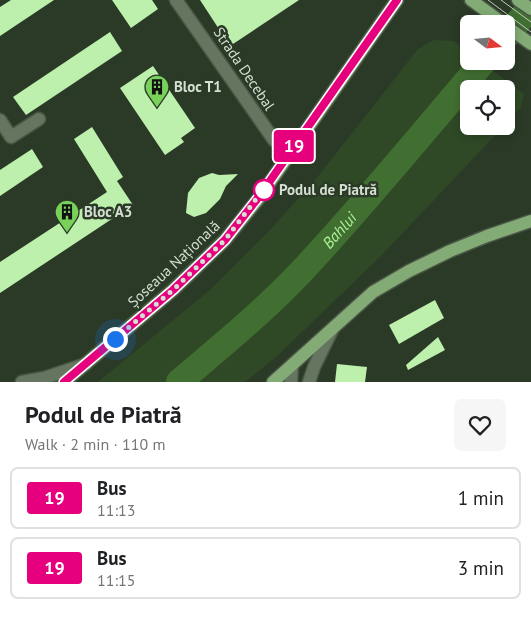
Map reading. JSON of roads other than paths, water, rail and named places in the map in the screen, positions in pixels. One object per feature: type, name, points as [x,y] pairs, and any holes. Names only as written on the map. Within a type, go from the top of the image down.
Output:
[{"type":"main road","name":"Șoseaua Națională","points":[[86,364],[173,290],[225,240],[258,198],[397,0]]},
{"type":"main road","points":[[518,0],[531,9]]},
{"type":"main road","points":[[472,1],[491,15]]},
{"type":"main road","points":[[515,32],[531,44]]},
{"type":"main road","points":[[273,382],[373,292],[409,271],[487,236],[531,221]]},
{"type":"main road","points":[[64,382],[86,364]]},
{"type":"street","name":"Strada Decebal","points":[[176,0],[190,17],[274,140],[290,152]]},
{"type":"street","points":[[0,120],[11,137],[39,119]]},
{"type":"street","points":[[309,382],[314,367],[334,326]]},
{"type":"street","name":"Șoseaua Națională","points":[[22,382],[44,378],[86,364]]},
{"type":"street","points":[[291,382],[292,366]]},
{"type":"waterway","name":"Bahlui","points":[[515,26],[531,7]]},
{"type":"waterway","name":"Bahlui","points":[[179,382],[256,315],[300,273],[370,195],[476,70]]},
{"type":"tram line","points":[[488,0],[531,32]]},
{"type":"tram line","points":[[501,0],[531,22]]},
{"type":"place","name":"Bloc T1","points":[[157,108]]},
{"type":"place","name":"Podul de Piatră","points":[[264,190]]},
{"type":"place","name":"Bloc A3","points":[[67,233]]}]
